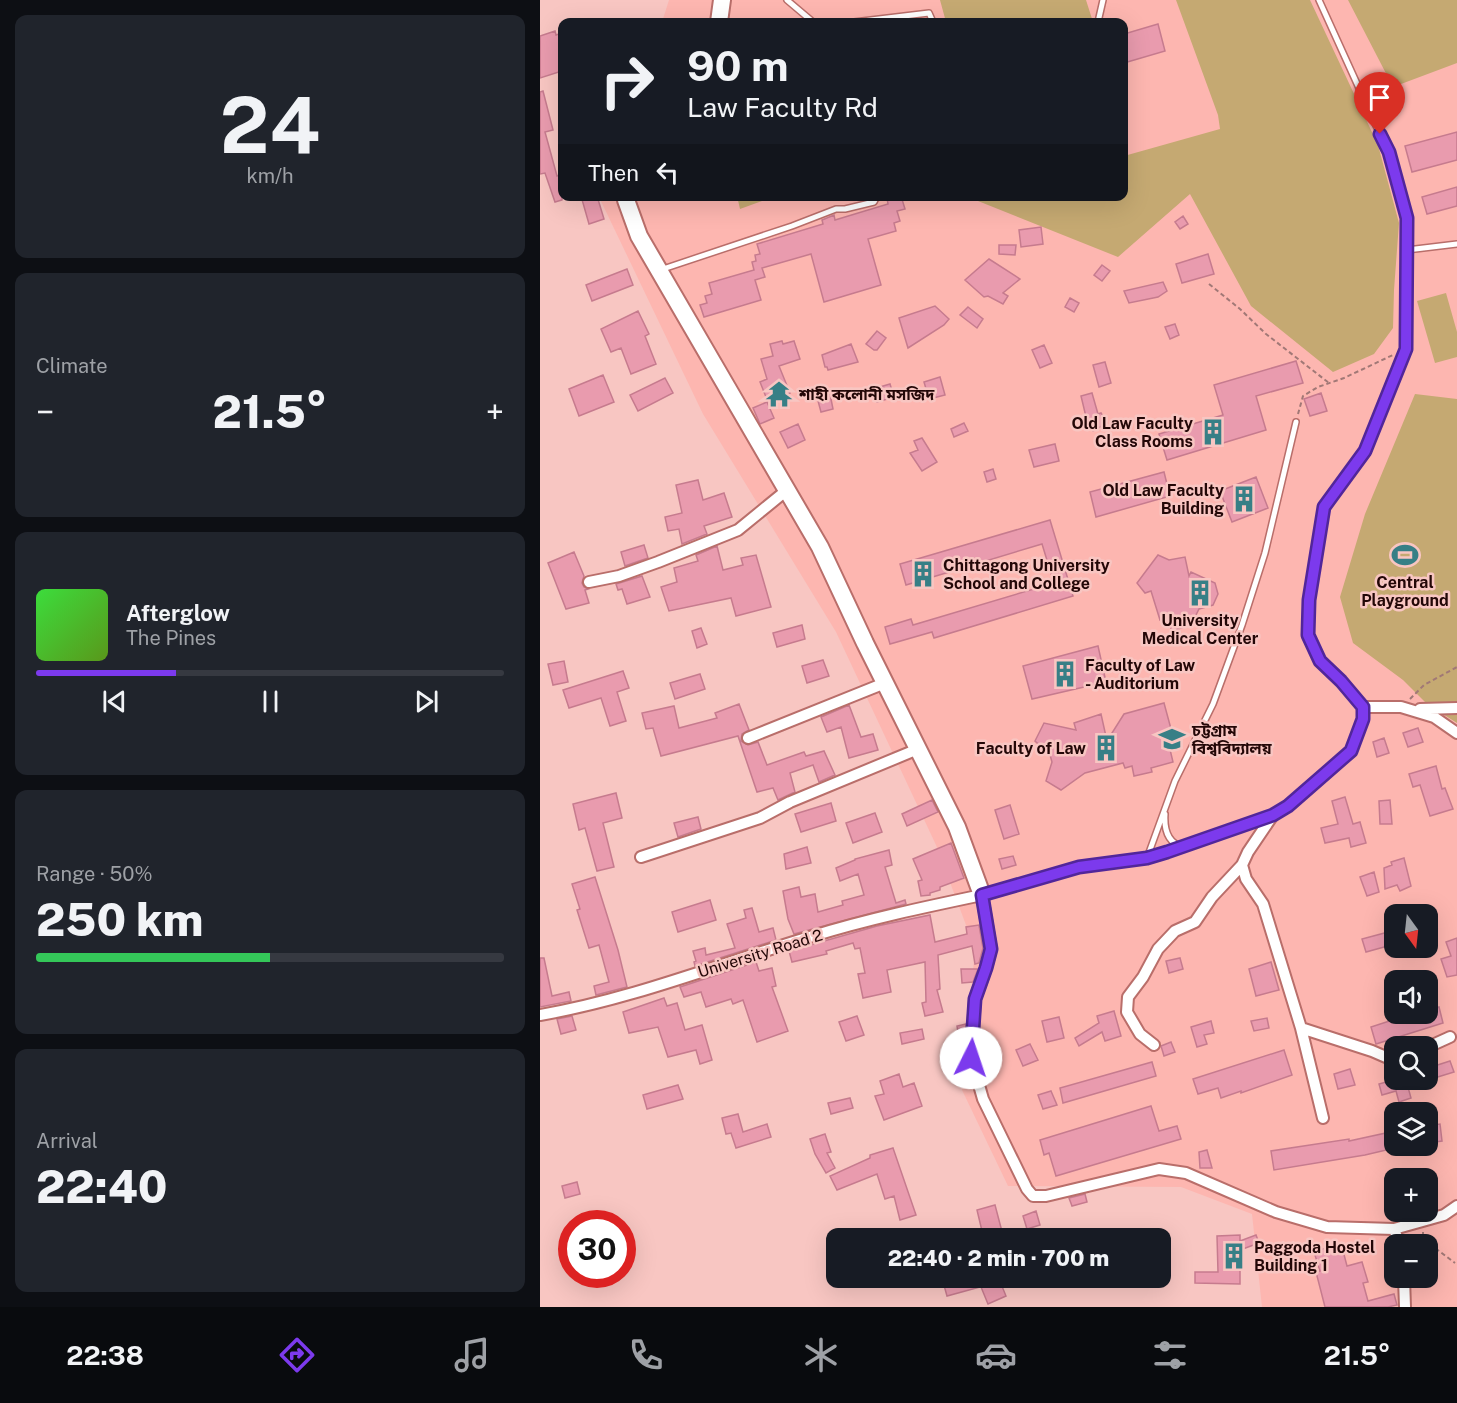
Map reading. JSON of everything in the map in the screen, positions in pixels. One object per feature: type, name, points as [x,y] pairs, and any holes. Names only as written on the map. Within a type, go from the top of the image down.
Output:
[{"type":"street","points":[[720,18],[722,0]]},
{"type":"street","points":[[626,201],[639,236],[820,547],[957,827],[982,895],[991,949],[975,999],[971,1058],[983,1099],[1027,1189],[1033,1196],[1046,1196],[1160,1169],[1186,1173],[1276,1212],[1327,1227],[1394,1229],[1419,1222]]},
{"type":"street","points":[[589,582],[619,576],[738,530],[787,490]]},
{"type":"street","points":[[748,738],[885,683]]},
{"type":"street","points":[[1363,707],[1401,707],[1434,717],[1457,733]]},
{"type":"street","points":[[1363,707],[1457,708]]},
{"type":"street","points":[[641,857],[760,818],[790,802],[918,749]]},
{"type":"street","points":[[1154,1045],[1140,1034],[1127,1012],[1128,997],[1143,977],[1158,949],[1175,931],[1195,922],[1212,897],[1242,866],[1248,852],[1273,815]]},
{"type":"street","points":[[1242,866],[1246,879],[1263,904],[1301,1028],[1323,1118]]},
{"type":"street","name":"University Road 2","points":[[540,1015],[564,1011],[649,988],[815,935],[901,912],[982,895]]},
{"type":"street","points":[[1301,1028],[1384,1056]]},
{"type":"street","points":[[1438,1042],[1450,1037]]},
{"type":"street","points":[[1438,1217],[1457,1206]]},
{"type":"street","points":[[1394,1229],[1396,1234]]},
{"type":"street","points":[[1404,1288],[1405,1307]]},
{"type":"lane","points":[[787,0],[808,18]]},
{"type":"lane","points":[[1099,18],[1103,0]]},
{"type":"lane","points":[[982,895],[1079,867],[1147,858],[1188,847],[1273,815],[1288,806],[1351,751],[1363,719],[1363,707],[1320,661],[1308,635],[1309,600],[1324,507],[1365,451],[1406,349],[1407,218],[1389,152],[1319,0]]},
{"type":"lane","points":[[887,18],[929,13],[931,18]]},
{"type":"lane","points":[[659,271],[836,209],[845,209],[874,201]]},
{"type":"lane","points":[[1407,250],[1457,244]]},
{"type":"lane","points":[[1147,858],[1175,780],[1213,704],[1242,625],[1265,553],[1296,422]]},
{"type":"lane","points":[[1166,807],[1166,833],[1180,847],[1188,847]]},
{"type":"path","points":[[1209,284],[1266,334],[1329,383]]},
{"type":"path","points":[[1296,422],[1303,396],[1406,349]]},
{"type":"path","points":[[1401,707],[1424,685],[1457,667]]},
{"type":"path","points":[[1423,1222],[1423,1239],[1455,1263]]},
{"type":"shaded area","name":"চট্টগ্রাম বিশ্ববিদ্যালয়","points":[[669,0],[1457,0],[1457,1307],[1262,1307],[1252,1214],[1181,1187],[1008,1186],[962,1090],[975,949],[936,845],[836,632],[703,414],[601,201],[1128,201],[1128,18],[663,18]]},
{"type":"shaded area","points":[[940,0],[1086,0],[1092,18],[945,18]]},
{"type":"shaded area","points":[[1176,0],[1310,0],[1378,145],[1399,223],[1393,328],[1374,354],[1333,372],[1251,306],[1190,194],[1118,257],[978,201],[1128,201],[1128,155],[1220,129],[1218,115]]},
{"type":"shaded area","points":[[1348,0],[1457,0],[1457,63],[1393,87]]},
{"type":"shaded area","points":[[738,201],[762,201],[740,209]]},
{"type":"shaded area","points":[[1446,293],[1457,332],[1457,357],[1435,363],[1417,301]]},
{"type":"shaded area","name":"Central Playground","points":[[1415,394],[1457,399],[1457,723],[1427,704],[1403,680],[1353,643],[1340,597],[1365,514]]},
{"type":"building","points":[[1158,24],[1165,51],[1128,62],[1128,33]]},
{"type":"building","points":[[555,31],[556,35],[558,34],[558,72],[540,78],[540,36]]},
{"type":"building","points":[[543,91],[553,130],[545,132],[558,176],[558,201],[555,202],[545,173],[540,174],[540,92]]},
{"type":"building","points":[[1457,132],[1457,160],[1412,172],[1405,146]]},
{"type":"building","points":[[1457,187],[1457,206],[1427,214],[1422,197]]},
{"type":"building","points":[[582,201],[599,201],[604,219],[589,224]]},
{"type":"building","points":[[888,201],[903,201],[905,209],[897,211],[900,221],[894,223],[896,231],[868,239],[881,285],[824,302],[811,254],[762,268],[765,277],[755,280],[761,300],[704,317],[700,305],[707,303],[705,296],[712,294],[709,283],[754,270],[752,262],[756,261],[755,255],[760,254],[757,244],[823,224],[822,220],[834,215],[835,220],[888,204]]},
{"type":"building","points":[[1183,216],[1188,224],[1180,229],[1175,222]]},
{"type":"building","points":[[1041,227],[1043,244],[1021,247],[1019,230]]},
{"type":"building","points":[[999,245],[1016,245],[1015,255],[999,254]]},
{"type":"building","points":[[1208,254],[1214,274],[1182,283],[1176,264]]},
{"type":"building","points":[[989,259],[1020,279],[1003,293],[1008,296],[1003,304],[988,296],[984,297],[965,280]]},
{"type":"building","points":[[1102,265],[1110,271],[1102,281],[1094,275]]},
{"type":"building","points":[[627,269],[633,285],[592,301],[586,285]]},
{"type":"building","points":[[1163,282],[1167,291],[1158,297],[1129,303],[1124,291]]},
{"type":"building","points":[[1070,298],[1079,303],[1074,312],[1065,307]]},
{"type":"building","points":[[935,306],[949,319],[944,325],[908,348],[899,318]]},
{"type":"building","points":[[968,307],[983,319],[977,328],[960,315]]},
{"type":"building","points":[[638,311],[649,334],[645,336],[656,364],[631,374],[621,348],[611,352],[601,329]]},
{"type":"building","points":[[1175,324],[1179,335],[1170,339],[1165,327]]},
{"type":"building","points":[[877,331],[886,338],[877,350],[874,350],[866,344]]},
{"type":"building","points":[[782,341],[783,344],[794,341],[800,359],[779,366],[790,393],[768,402],[760,382],[767,379],[761,359],[773,356],[770,344]]},
{"type":"building","points":[[851,344],[858,362],[828,370],[825,367],[822,355]]},
{"type":"building","points":[[1044,345],[1052,363],[1040,368],[1032,350]]},
{"type":"building","points":[[1296,361],[1303,383],[1256,396],[1266,430],[1167,460],[1159,434],[1223,415],[1214,385]]},
{"type":"building","points":[[1105,362],[1111,383],[1099,387],[1093,365]]},
{"type":"building","points":[[603,375],[614,402],[579,416],[569,389]]},
{"type":"building","points":[[940,377],[945,395],[929,399],[924,382]]},
{"type":"building","points":[[665,378],[673,393],[638,411],[630,395]]},
{"type":"building","points":[[890,384],[894,397],[877,402],[873,389]]},
{"type":"building","points":[[1092,393],[1098,414],[1101,413],[1107,423],[1093,431],[1087,421],[1081,396]]},
{"type":"building","points":[[1321,393],[1327,411],[1310,416],[1304,399]]},
{"type":"building","points":[[830,394],[833,409],[821,412],[817,397]]},
{"type":"building","points":[[767,402],[774,418],[760,424],[753,408]]},
{"type":"building","points":[[964,423],[968,431],[954,437],[951,429]]},
{"type":"building","points":[[798,424],[805,440],[788,448],[780,432]]},
{"type":"building","points":[[922,438],[937,462],[922,471],[910,453],[918,450],[914,441]]},
{"type":"building","points":[[1055,444],[1059,461],[1034,467],[1029,450]]},
{"type":"building","points":[[993,469],[996,479],[987,482],[984,472]]},
{"type":"building","points":[[1164,472],[1170,496],[1096,517],[1090,492]]},
{"type":"building","name":"Old Law Faculty Building","points":[[1256,477],[1268,508],[1232,522],[1220,491]]},
{"type":"building","points":[[698,480],[703,500],[724,493],[732,517],[704,526],[707,534],[682,544],[679,529],[668,531],[665,517],[682,513],[676,485]]},
{"type":"building","name":"Chittagong University School and College","points":[[1050,520],[1073,596],[934,638],[932,632],[890,644],[885,627],[911,619],[913,625],[1054,583],[1042,544],[906,585],[900,564]]},
{"type":"building","points":[[644,545],[648,558],[625,566],[621,552]]},
{"type":"building","points":[[717,546],[723,570],[743,565],[741,558],[756,555],[771,607],[736,616],[731,598],[669,611],[661,587],[677,582],[674,568],[698,561],[696,555]]},
{"type":"building","points":[[574,552],[584,576],[582,583],[588,589],[585,590],[589,603],[566,609],[548,563]]},
{"type":"building","name":"University Medical Center","points":[[1158,555],[1169,560],[1185,557],[1189,576],[1191,572],[1215,583],[1218,594],[1213,605],[1199,609],[1194,619],[1196,623],[1172,631],[1167,618],[1160,620],[1151,591],[1145,593],[1137,583]]},
{"type":"building","points":[[642,576],[650,597],[627,604],[622,589],[618,590],[616,584]]},
{"type":"building","points":[[802,625],[805,639],[777,647],[773,633]]},
{"type":"building","points":[[701,628],[707,644],[697,648],[692,631]]},
{"type":"building","name":"Faculty of Law - Auditorium","points":[[1098,646],[1106,682],[1032,699],[1023,666]]},
{"type":"building","points":[[823,660],[829,676],[807,683],[802,666]]},
{"type":"building","points":[[564,661],[568,682],[553,685],[548,664]]},
{"type":"building","points":[[623,671],[629,688],[617,692],[626,721],[610,726],[601,698],[569,708],[563,690]]},
{"type":"building","points":[[700,674],[705,689],[675,699],[670,683]]},
{"type":"building","name":"Faculty of Law","points":[[1164,703],[1174,740],[1168,741],[1173,762],[1151,768],[1152,772],[1134,776],[1132,766],[1125,768],[1123,763],[1085,773],[1061,790],[1046,781],[1052,762],[1050,755],[1035,741],[1044,723],[1076,730],[1074,723],[1101,714],[1107,741],[1124,714]]},
{"type":"building","points":[[739,704],[749,730],[742,734],[741,741],[748,745],[758,742],[767,765],[804,752],[806,756],[824,751],[835,775],[819,782],[813,765],[790,773],[795,792],[778,800],[773,788],[757,792],[738,736],[661,756],[653,728],[646,729],[642,713],[674,706],[679,728],[717,718],[715,713]]},
{"type":"building","points":[[849,705],[861,737],[873,734],[878,750],[849,758],[841,727],[827,732],[821,717]]},
{"type":"building","points":[[1418,728],[1423,742],[1408,747],[1403,733]]},
{"type":"building","points":[[1384,738],[1389,753],[1377,757],[1373,742]]},
{"type":"building","points":[[1436,766],[1442,789],[1445,788],[1453,809],[1430,816],[1420,785],[1413,787],[1409,774]]},
{"type":"building","points":[[616,793],[622,818],[603,823],[614,867],[597,871],[585,828],[579,830],[573,804]]},
{"type":"building","points":[[1345,797],[1353,824],[1360,822],[1366,843],[1351,847],[1349,838],[1325,843],[1321,828],[1338,824],[1332,801]]},
{"type":"building","points":[[932,800],[938,812],[907,826],[902,814]]},
{"type":"building","points":[[1390,800],[1392,824],[1380,824],[1379,801]]},
{"type":"building","points":[[831,803],[836,821],[801,832],[795,814]]},
{"type":"building","points":[[1010,805],[1019,834],[1004,839],[995,810]]},
{"type":"building","points":[[875,813],[882,832],[853,843],[846,823]]},
{"type":"building","points":[[698,817],[701,829],[678,837],[674,823]]},
{"type":"building","points":[[951,843],[964,878],[940,887],[940,890],[930,895],[921,896],[918,881],[922,880],[913,859]]},
{"type":"building","points":[[807,847],[811,863],[786,869],[784,854]]},
{"type":"building","points":[[889,850],[892,865],[885,867],[896,903],[905,900],[906,904],[794,934],[788,919],[783,891],[799,887],[801,897],[815,894],[818,912],[843,905],[842,901],[864,895],[858,874],[840,881],[836,868],[855,859]]},
{"type":"building","points":[[1013,856],[1016,865],[1002,869],[999,859]]},
{"type":"building","points":[[1404,858],[1411,886],[1400,891],[1397,885],[1385,889],[1384,868],[1392,865],[1391,862]]},
{"type":"building","points":[[1374,872],[1379,892],[1367,896],[1360,877]]},
{"type":"building","points":[[595,877],[627,987],[596,995],[594,986],[609,982],[599,945],[589,948],[577,910],[580,909],[572,884]]},
{"type":"building","points":[[710,900],[716,920],[678,932],[672,912]]},
{"type":"building","points":[[752,908],[759,932],[773,928],[776,940],[695,966],[693,951],[705,948],[706,955],[735,948],[727,924],[746,918],[744,910]]},
{"type":"building","points":[[930,915],[935,942],[967,934],[966,927],[979,925],[983,948],[979,963],[975,964],[972,946],[938,955],[940,989],[937,990],[943,1012],[925,1016],[922,1003],[926,1002],[925,962],[887,970],[891,992],[863,998],[858,974],[865,973],[860,948],[855,949],[853,943],[826,951],[827,954],[792,962],[789,951],[877,926]]},
{"type":"building","points":[[1384,933],[1384,947],[1366,952],[1362,939]]},
{"type":"building","points":[[1457,938],[1457,975],[1447,977],[1441,959],[1451,956],[1446,942]]},
{"type":"building","points":[[540,958],[544,958],[552,996],[569,992],[571,1001],[540,1007]]},
{"type":"building","points":[[1180,958],[1183,969],[1169,973],[1166,961]]},
{"type":"building","points":[[756,962],[759,971],[772,968],[776,986],[772,987],[788,1031],[757,1042],[743,1000],[733,1004],[731,999],[706,1007],[701,992],[684,997],[680,987]]},
{"type":"building","points":[[1271,962],[1279,990],[1256,996],[1249,969]]},
{"type":"building","points":[[961,969],[978,969],[973,982],[962,983]]},
{"type":"building","points":[[664,998],[667,1006],[677,1003],[685,1030],[702,1025],[712,1060],[700,1064],[696,1050],[668,1057],[658,1027],[629,1033],[623,1012]]},
{"type":"building","points":[[1438,1007],[1443,1023],[1402,1036],[1384,1036],[1384,1041],[1376,1044],[1371,1027],[1384,1023],[1438,1024]]},
{"type":"building","points":[[1114,1011],[1121,1036],[1105,1041],[1102,1032],[1079,1046],[1075,1038],[1099,1023],[1097,1016]]},
{"type":"building","points":[[572,1016],[576,1030],[561,1034],[557,1019]]},
{"type":"building","points":[[857,1016],[864,1035],[846,1041],[839,1022]]},
{"type":"building","points":[[1059,1017],[1064,1038],[1047,1042],[1042,1021]]},
{"type":"building","points":[[1267,1018],[1269,1028],[1254,1031],[1251,1021]]},
{"type":"building","points":[[1211,1021],[1214,1033],[1204,1035],[1207,1044],[1197,1047],[1191,1027]]},
{"type":"building","points":[[966,1024],[964,1043],[960,1044],[957,1026]]},
{"type":"building","points":[[922,1029],[924,1039],[902,1044],[900,1033]]},
{"type":"building","points":[[1171,1042],[1175,1052],[1164,1056],[1161,1046]]},
{"type":"building","points":[[1030,1044],[1038,1060],[1023,1066],[1016,1050]]},
{"type":"building","points":[[1284,1050],[1292,1075],[1221,1098],[1218,1088],[1198,1094],[1193,1079]]},
{"type":"building","points":[[1450,1061],[1454,1072],[1438,1077],[1438,1065]]},
{"type":"building","points":[[1152,1062],[1156,1076],[1063,1103],[1060,1088]]},
{"type":"building","points":[[1350,1069],[1355,1085],[1338,1089],[1334,1074]]},
{"type":"building","points":[[899,1074],[903,1087],[914,1083],[922,1106],[884,1120],[875,1096],[884,1094],[880,1081]]},
{"type":"building","points":[[1384,1083],[1384,1090],[1409,1090],[1411,1098],[1399,1102],[1396,1091],[1382,1095],[1379,1084]]},
{"type":"building","points":[[678,1085],[683,1099],[647,1109],[643,1095]]},
{"type":"building","points":[[1051,1091],[1057,1105],[1043,1109],[1038,1095]]},
{"type":"building","points":[[850,1098],[853,1108],[831,1114],[828,1103]]},
{"type":"building","points":[[1151,1106],[1159,1131],[1177,1126],[1181,1139],[1056,1176],[1049,1153],[1044,1155],[1040,1140]]},
{"type":"building","points":[[738,1114],[743,1132],[767,1124],[771,1137],[736,1148],[731,1133],[726,1134],[722,1118]]},
{"type":"building","points":[[1438,1124],[1440,1124],[1442,1141],[1438,1142]]},
{"type":"building","points":[[1384,1133],[1384,1151],[1274,1170],[1271,1151],[1349,1139],[1349,1141]]},
{"type":"building","points":[[825,1134],[831,1152],[827,1153],[835,1168],[826,1173],[815,1154],[810,1139]]},
{"type":"building","points":[[893,1148],[916,1215],[900,1220],[894,1196],[885,1199],[877,1174],[837,1190],[830,1176],[870,1158],[870,1155]]},
{"type":"building","points":[[1207,1150],[1212,1168],[1200,1168],[1199,1152]]},
{"type":"building","points":[[577,1182],[580,1194],[565,1198],[562,1186]]},
{"type":"building","points":[[1085,1194],[1087,1202],[1072,1206],[1069,1198]]},
{"type":"building","points":[[995,1205],[1001,1228],[981,1228],[977,1210]]},
{"type":"building","points":[[1036,1211],[1040,1225],[1027,1228],[1023,1216]]},
{"type":"building","name":"Paggoda Hostel Building 1","points":[[1240,1235],[1240,1241],[1256,1235],[1259,1243],[1240,1250],[1240,1284],[1195,1283],[1195,1272],[1218,1272],[1217,1236]]},
{"type":"building","points":[[1341,1243],[1347,1266],[1362,1262],[1368,1282],[1363,1283],[1368,1301],[1394,1294],[1397,1305],[1325,1307],[1316,1272],[1320,1271],[1314,1252]]},
{"type":"building","points":[[945,1288],[976,1288],[947,1296]]},
{"type":"building","points":[[981,1288],[1003,1288],[1006,1296],[988,1304]]},
{"type":"place","name":"শাহী কলোনী মসজিদ","points":[[779,394]]},
{"type":"place","name":"Old Law Faculty Class Rooms","points":[[1213,432]]},
{"type":"place","name":"Old Law Faculty Building","points":[[1244,499]]},
{"type":"place","name":"Central Playground","points":[[1405,555]]},
{"type":"place","name":"Chittagong University School and College","points":[[923,574]]},
{"type":"place","name":"University Medical Center","points":[[1200,593]]},
{"type":"place","name":"Faculty of Law - Auditorium","points":[[1065,674]]},
{"type":"place","name":"চট্টগ্রাম বিশ্ববিদ্যালয়","points":[[1172,739]]},
{"type":"place","name":"Faculty of Law","points":[[1106,748]]},
{"type":"place","name":"Paggoda Hostel Building 1","points":[[1234,1256]]},
{"type":"route","points":[[971,1058],[975,999],[991,949],[982,895],[1079,867],[1147,858],[1188,847],[1273,815],[1288,806],[1351,751],[1363,719],[1363,707],[1320,661],[1308,635],[1309,600],[1324,507],[1365,451],[1406,349],[1407,218],[1389,152],[1380,134]]}]
